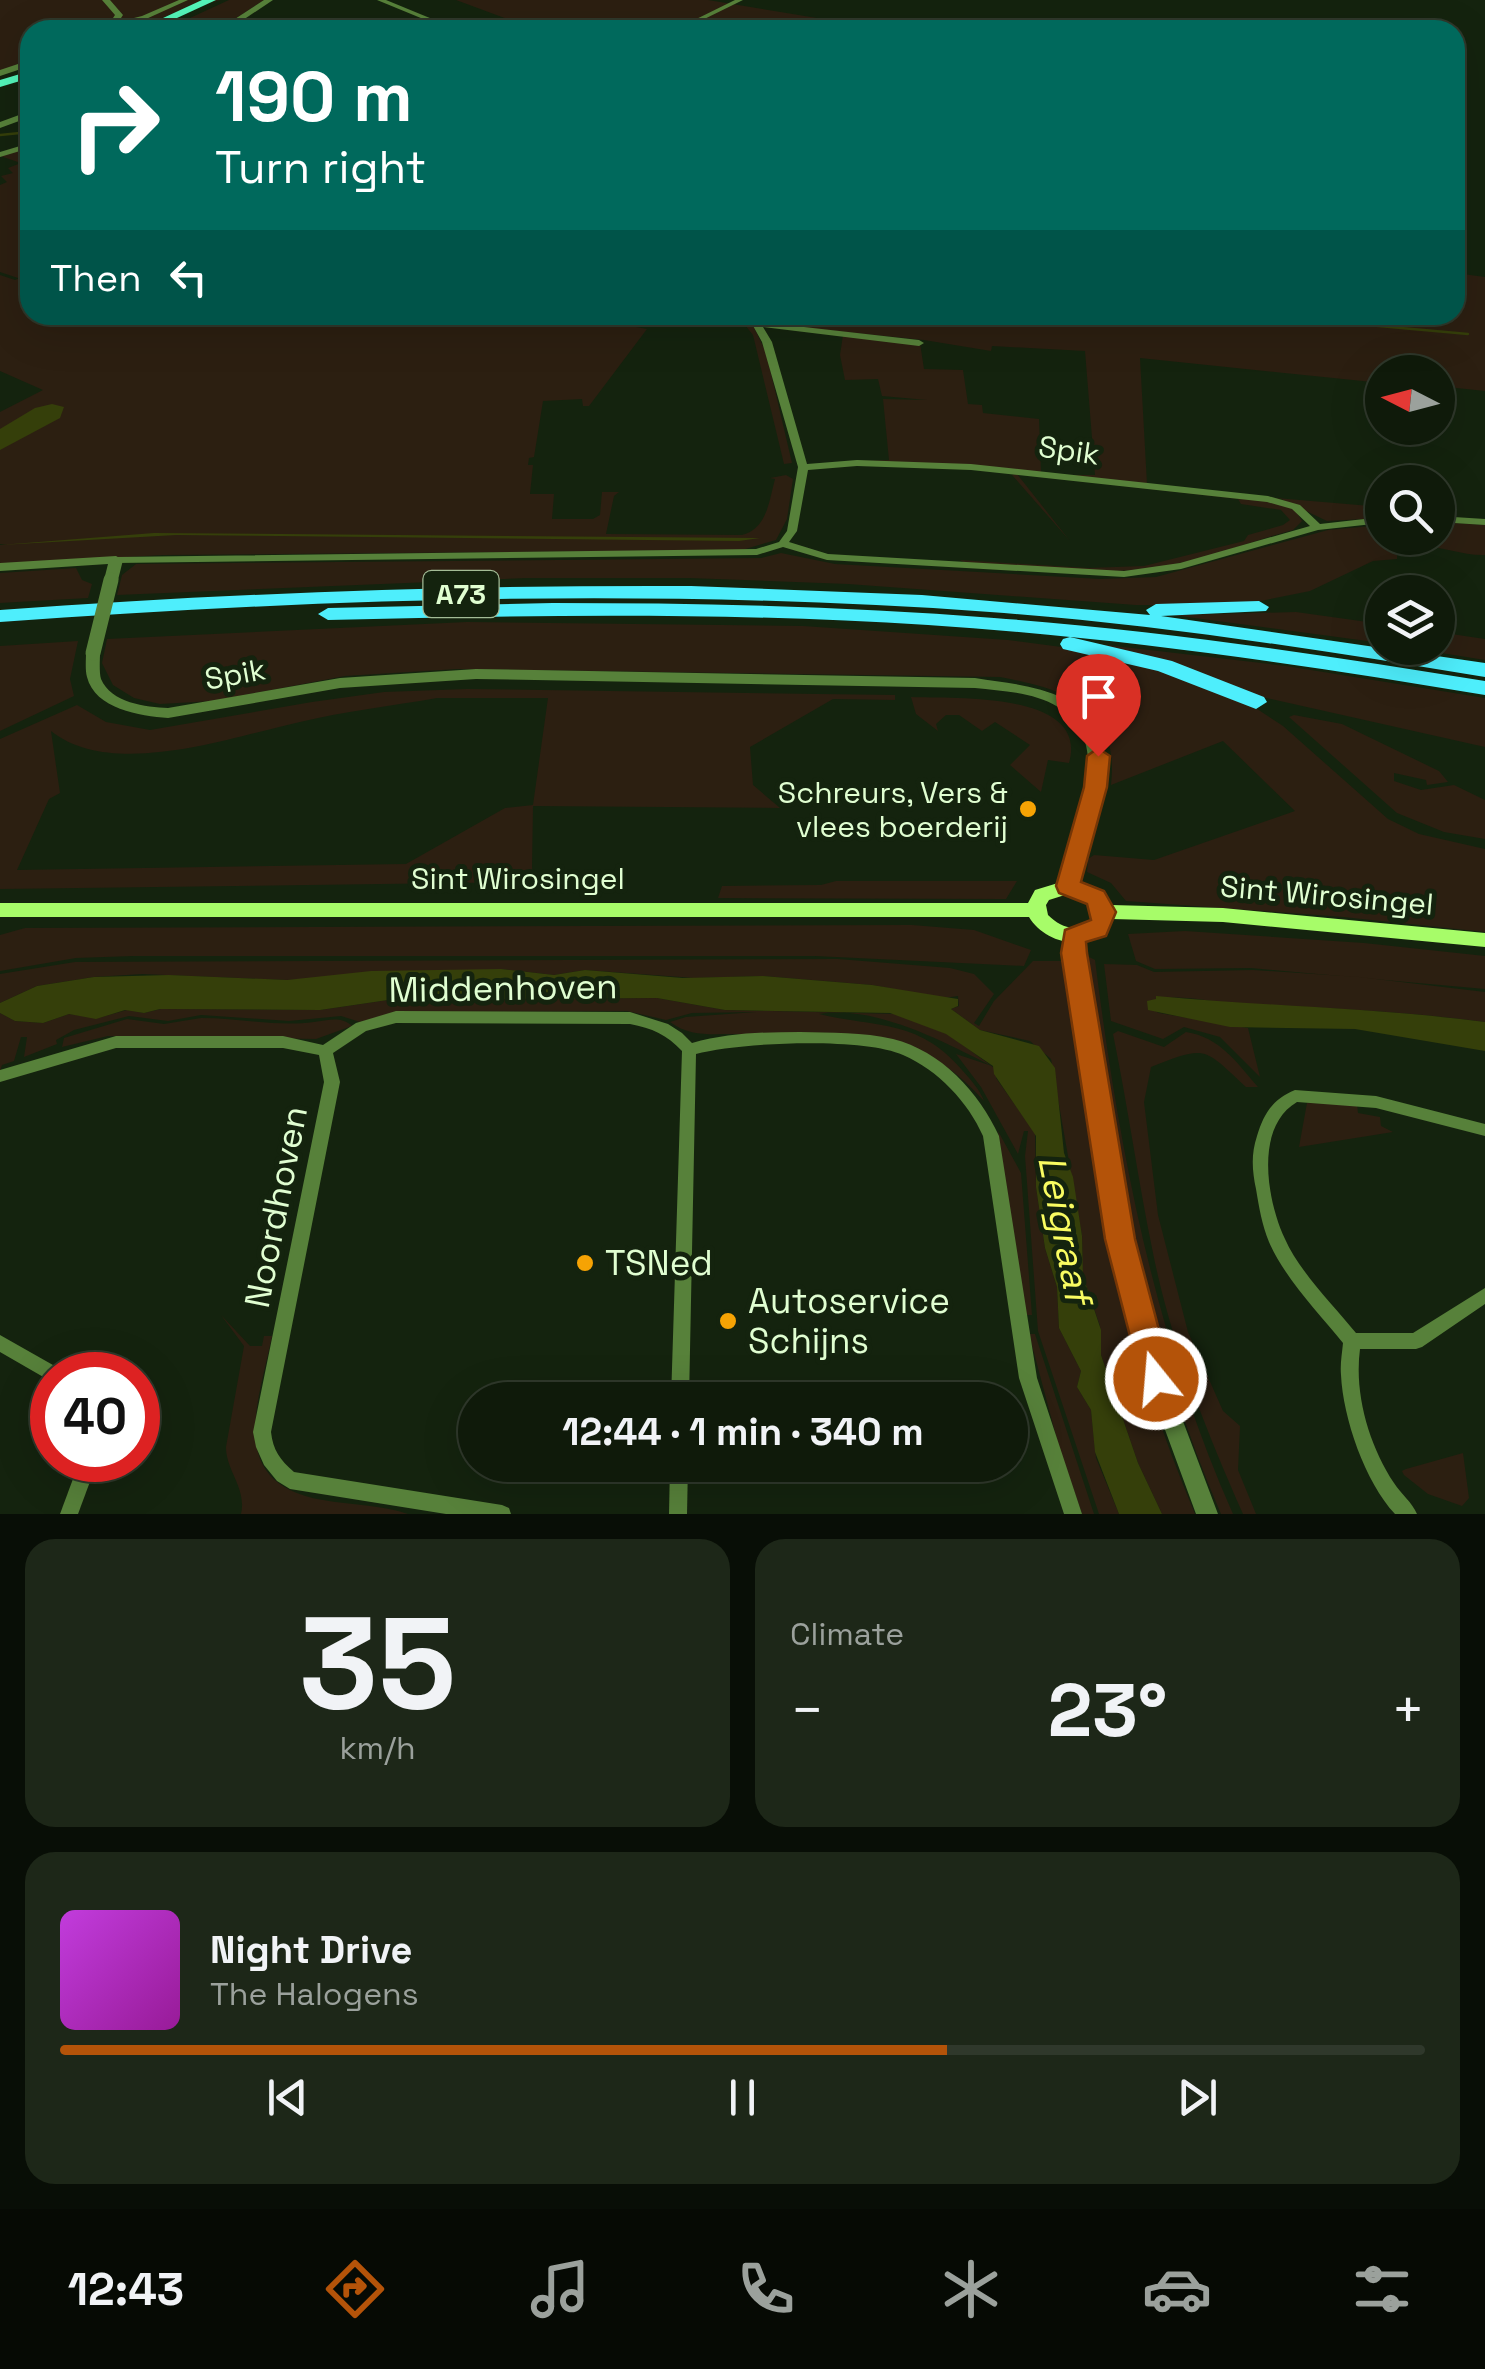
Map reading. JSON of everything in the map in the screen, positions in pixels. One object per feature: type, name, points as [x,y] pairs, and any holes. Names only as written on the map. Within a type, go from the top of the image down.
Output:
[{"type":"highway","points":[[165,20],[210,0]]},
{"type":"highway","points":[[179,20],[224,0]]},
{"type":"highway","name":"A73","points":[[0,616],[299,599],[656,591],[923,601],[1256,634],[1485,670]]},
{"type":"highway","name":"A73","points":[[923,601],[964,598],[1150,610],[1259,607]]},
{"type":"highway","name":"A73","points":[[0,631],[303,614],[538,608],[868,616],[1138,638],[1485,688]]},
{"type":"highway","name":"A73","points":[[868,616],[1121,655],[1188,674],[1256,702]]},
{"type":"main road","points":[[1068,886],[1088,892],[1104,912],[1097,930],[1074,936],[1044,925],[1036,910],[1038,899],[1047,891],[1068,886]]},
{"type":"main road","name":"Sint Wirosingel","points":[[0,910],[1036,910]]},
{"type":"main road","name":"Sint Wirosingel","points":[[1104,912],[1223,916],[1485,940]]},
{"type":"street","points":[[106,0],[119,16],[117,20]]},
{"type":"street","points":[[136,20],[185,0]]},
{"type":"street","points":[[237,20],[268,0]]},
{"type":"street","points":[[380,0],[431,20]]},
{"type":"street","points":[[698,20],[740,0]]},
{"type":"street","points":[[758,325],[767,342],[803,467],[792,531],[783,544]]},
{"type":"street","points":[[798,325],[919,342]]},
{"type":"street","name":"Spik","points":[[803,467],[857,463],[972,467],[1268,498],[1296,506],[1317,526]]},
{"type":"street","points":[[1455,520],[1485,522]]},
{"type":"street","points":[[0,568],[116,560],[738,552],[783,544],[827,557],[1070,574],[1124,574],[1181,566],[1317,526],[1365,522]]},
{"type":"street","name":"Spik","points":[[116,560],[91,668],[110,700],[146,712],[206,708],[340,683],[476,674],[975,682],[1038,691],[1083,715],[1096,735],[1096,787],[1068,886]]},
{"type":"street","points":[[1074,936],[1109,1174],[1134,1300],[1166,1411],[1207,1514]]},
{"type":"street","name":"Middenhoven","points":[[325,1051],[361,1027],[396,1017],[630,1018],[654,1022],[677,1034],[688,1050]]},
{"type":"street","points":[[680,1382],[688,1050],[724,1040],[876,1041],[906,1049],[972,1101],[991,1136],[1028,1378],[1073,1514]]},
{"type":"street","points":[[0,1076],[116,1042],[283,1042],[325,1051]]},
{"type":"street","name":"Noordhoven","points":[[325,1051],[332,1082],[262,1432],[264,1449],[274,1468],[290,1480],[451,1511],[502,1514]]},
{"type":"street","points":[[1408,1514],[1383,1488],[1353,1398],[1349,1370],[1352,1341],[1290,1264],[1277,1241],[1268,1214],[1260,1150],[1270,1119],[1281,1104],[1295,1096],[1376,1102],[1485,1130]]},
{"type":"street","points":[[1352,1341],[1416,1341],[1485,1295]]},
{"type":"street","points":[[0,1343],[30,1361]]},
{"type":"street","points":[[70,1514],[81,1482]]},
{"type":"street","points":[[678,1482],[678,1514]]},
{"type":"shaded area","points":[[0,0],[221,0],[157,20],[20,20],[20,64],[0,71]]},
{"type":"shaded area","points":[[229,0],[264,0],[233,20],[186,20]]},
{"type":"shaded area","points":[[456,0],[708,0],[829,20],[510,20]]},
{"type":"shaded area","points":[[20,149],[20,163],[0,156]]},
{"type":"shaded area","points":[[20,163],[18,278],[0,272],[0,185],[7,182],[1,176],[13,173],[8,168]]},
{"type":"shaded area","points":[[1465,274],[1485,277],[1485,391],[1455,388],[1455,355],[1365,355],[1365,381],[1140,358],[1147,484],[1075,479],[1075,475],[1095,475],[1085,351],[992,346],[991,351],[777,325],[1465,325]]},
{"type":"shaded area","points":[[0,275],[20,278],[20,325],[626,325],[647,329],[589,406],[583,406],[582,399],[543,401],[534,457],[529,458],[528,465],[533,465],[530,494],[554,494],[552,519],[593,519],[600,515],[602,492],[619,492],[614,496],[606,534],[742,535],[757,527],[766,513],[775,479],[770,478],[786,475],[793,479],[787,519],[776,540],[742,550],[163,555],[0,564],[0,545],[7,545],[0,544],[0,412],[43,390],[0,371]]},
{"type":"shaded area","points":[[745,325],[753,325],[766,352],[792,463],[784,464],[753,335]]},
{"type":"shaded area","points":[[843,335],[920,343],[924,369],[963,370],[968,404],[982,405],[983,413],[1039,419],[1041,472],[859,461],[889,460],[883,399],[927,400],[882,396],[878,379],[845,380],[840,355]]},
{"type":"shaded area","points":[[1018,473],[1277,501],[1294,508],[1302,521],[1293,530],[1182,563],[1144,569],[1055,570],[967,564],[960,560],[1088,568],[1144,566],[1244,541],[1248,535],[1290,520],[1281,510],[1241,504],[1238,499],[1017,474],[1070,541],[1012,475]]},
{"type":"shaded area","points":[[1193,491],[1365,506],[1365,519],[1327,521],[1281,499]]},
{"type":"shaded area","points":[[1455,523],[1485,525],[1485,555],[1455,552]]},
{"type":"shaded area","points":[[1365,527],[1365,555],[1397,555],[1397,559],[1373,561],[1310,591],[1241,605],[1136,605],[848,584],[689,578],[526,578],[117,595],[122,575],[136,564],[761,558],[781,553],[835,564],[1100,579],[1156,577],[1328,530]]},
{"type":"shaded area","points":[[76,568],[82,580],[92,584],[88,598],[0,603],[0,573]]},
{"type":"shaded area","points":[[1296,612],[1365,622],[1365,641],[1172,615]]},
{"type":"shaded area","points":[[467,622],[803,626],[1008,640],[1069,648],[1179,675],[1251,705],[1283,726],[1388,819],[1419,834],[1485,849],[1485,932],[1126,901],[1111,883],[1087,872],[1088,859],[1094,855],[1154,860],[1295,811],[1223,741],[1111,785],[1112,758],[1107,736],[1084,706],[1046,688],[1000,677],[457,669],[345,676],[213,701],[160,704],[134,698],[113,685],[102,663],[107,639]]},
{"type":"shaded area","points":[[1455,635],[1485,639],[1485,660],[1455,655]]},
{"type":"shaded area","points":[[78,641],[70,679],[74,696],[0,731],[0,646]]},
{"type":"shaded area","points":[[1072,641],[1286,666],[1485,698],[1485,747],[1253,695]]},
{"type":"shaded area","points":[[467,689],[895,695],[895,700],[833,699],[750,747],[753,785],[780,808],[533,806],[532,868],[537,882],[0,889],[0,739],[77,705],[106,722],[150,730],[384,692]],"holes":[[[437,698],[548,698],[533,805],[505,808],[406,864],[17,870],[49,799],[60,793],[51,731],[76,745],[139,754],[173,751],[317,718]]]},
{"type":"shaded area","points":[[911,697],[1013,703],[1039,711],[1059,722],[1070,739],[1069,763],[1048,760],[1041,792],[1010,765],[1030,745],[995,722],[982,731],[959,715],[946,715],[936,724],[938,731],[916,714]]},
{"type":"shaded area","points":[[1289,717],[1342,724],[1439,771],[1448,782],[1427,785],[1426,780],[1394,773],[1394,781],[1421,790],[1454,785],[1485,800],[1485,839],[1444,832],[1397,813]]},
{"type":"shaded area","points":[[836,881],[1017,881],[1006,899],[718,898],[722,886],[821,885]]},
{"type":"shaded area","points":[[912,925],[974,930],[1031,950],[1024,966],[815,956],[133,956],[76,958],[0,971],[0,935],[25,928]]},
{"type":"shaded area","points":[[1185,931],[1485,956],[1485,989],[1251,968],[1155,969],[1136,961],[1128,934]]},
{"type":"shaded area","points":[[1087,956],[1095,960],[1129,1172],[1161,1311],[1182,1380],[1233,1514],[1221,1514],[1170,1377],[1151,1309],[1120,1170]]},
{"type":"shaded area","points":[[838,959],[950,968],[974,974],[994,994],[974,1023],[979,1026],[994,1001],[1033,961],[1061,961],[1105,1217],[1128,1320],[1195,1514],[1162,1514],[1138,1463],[1101,1355],[1100,1326],[1083,1276],[1082,1236],[1051,1059],[1030,1041],[980,1030],[951,1009],[959,1006],[958,996],[944,998],[872,985],[763,976],[694,978],[585,970],[554,975],[501,969],[287,980],[142,974],[94,977],[37,986],[0,1003],[0,974],[75,962]]},
{"type":"shaded area","points":[[1104,964],[1137,965],[1154,972],[1253,970],[1359,977],[1485,992],[1485,1022],[1179,998],[1150,1002],[1151,1009],[1159,1013],[1248,1028],[1260,1077],[1220,1037],[1184,1027],[1163,1039],[1111,1021]]},
{"type":"shaded area","points":[[657,998],[725,1010],[841,1013],[819,1014],[896,1028],[930,1042],[946,1054],[972,1081],[984,1101],[956,1074],[900,1043],[839,1033],[701,1034],[670,1022],[686,1017],[756,1012],[692,1013],[666,1020],[627,1011],[399,1012],[360,1022],[341,1016],[289,1021],[201,1015],[168,1021],[129,1016],[74,1030],[56,1040],[57,1044],[24,1057],[27,1037],[21,1037],[14,1061],[2,1065],[0,1071],[0,1013],[15,1021],[43,1023],[69,1014],[98,1018],[127,1010],[320,1010],[388,1000]]},
{"type":"shaded area","points":[[841,1013],[898,1014],[949,1035],[990,1065],[909,1028]]},
{"type":"shaded area","points":[[201,1018],[286,1023],[334,1020],[352,1026],[316,1039],[108,1036],[62,1047],[64,1038],[127,1019],[164,1024]]},
{"type":"shaded area","points":[[1118,1031],[1164,1047],[1186,1032],[1209,1039],[1227,1052],[1258,1087],[1246,1087],[1212,1057],[1194,1053],[1151,1067],[1144,1102],[1158,1215],[1188,1332],[1223,1411],[1240,1426],[1238,1470],[1256,1514],[1243,1514],[1203,1418],[1169,1320],[1113,1034]]},
{"type":"shaded area","points":[[956,1054],[991,1066],[1035,1133],[1036,1187],[1045,1248],[1057,1287],[1059,1328],[1081,1371],[1077,1387],[1091,1410],[1096,1458],[1119,1514],[1099,1514],[1038,1331],[1025,1156],[1028,1131],[1024,1131],[1018,1154],[981,1087]]},
{"type":"shaded area","points":[[1307,1103],[1357,1104],[1358,1113],[1380,1117],[1381,1126],[1393,1132],[1299,1147]]},
{"type":"shaded area","points":[[998,1131],[1021,1173],[1032,1315],[1025,1315]]},
{"type":"shaded area","points":[[221,1315],[250,1346],[262,1346],[264,1336],[272,1336],[260,1388],[256,1438],[260,1459],[272,1477],[292,1491],[323,1500],[408,1514],[241,1514],[241,1496],[226,1447],[244,1346]]},
{"type":"shaded area","points":[[1029,1334],[1035,1334],[1094,1514],[1082,1514],[1059,1447]]},
{"type":"shaded area","points":[[1463,1453],[1469,1498],[1462,1506],[1428,1494],[1402,1471],[1406,1469]]},
{"type":"water","points":[[52,404],[64,407],[60,418],[0,450],[0,429],[35,408]]},
{"type":"water","points":[[154,533],[760,538],[739,541],[176,535],[0,545]]},
{"type":"water","points":[[501,969],[554,975],[585,970],[683,978],[763,976],[872,985],[958,999],[958,1006],[951,1009],[980,1030],[1039,1046],[1055,1068],[1064,1153],[1073,1177],[1082,1236],[1083,1276],[1101,1330],[1101,1355],[1138,1463],[1162,1514],[1119,1514],[1095,1452],[1091,1410],[1077,1387],[1081,1371],[1059,1328],[1057,1287],[1045,1248],[1036,1187],[1036,1136],[994,1074],[993,1066],[946,1034],[890,1013],[725,1010],[657,998],[388,1000],[320,1010],[125,1010],[96,1019],[69,1014],[43,1023],[15,1021],[0,1013],[0,1003],[37,986],[94,977],[169,975],[287,980],[371,971]]},
{"type":"water","points":[[1156,996],[1485,1022],[1485,1051],[1355,1029],[1230,1027],[1148,1010],[1147,1001]]},
{"type":"waterway","points":[[0,135],[20,133]]},
{"type":"waterway","name":"Leigraaf","points":[[1368,325],[1468,334]]},
{"type":"place","name":"Schreurs, Vers & vlees boerderij","points":[[1028,809]]},
{"type":"place","name":"TSNed","points":[[585,1263]]},
{"type":"place","name":"Autoservice Schijns","points":[[728,1321]]},
{"type":"route","points":[[1098,756],[1096,787],[1068,886],[1096,898],[1104,912],[1103,922],[1097,930],[1074,936],[1074,953],[1120,1239],[1156,1379]]}]
